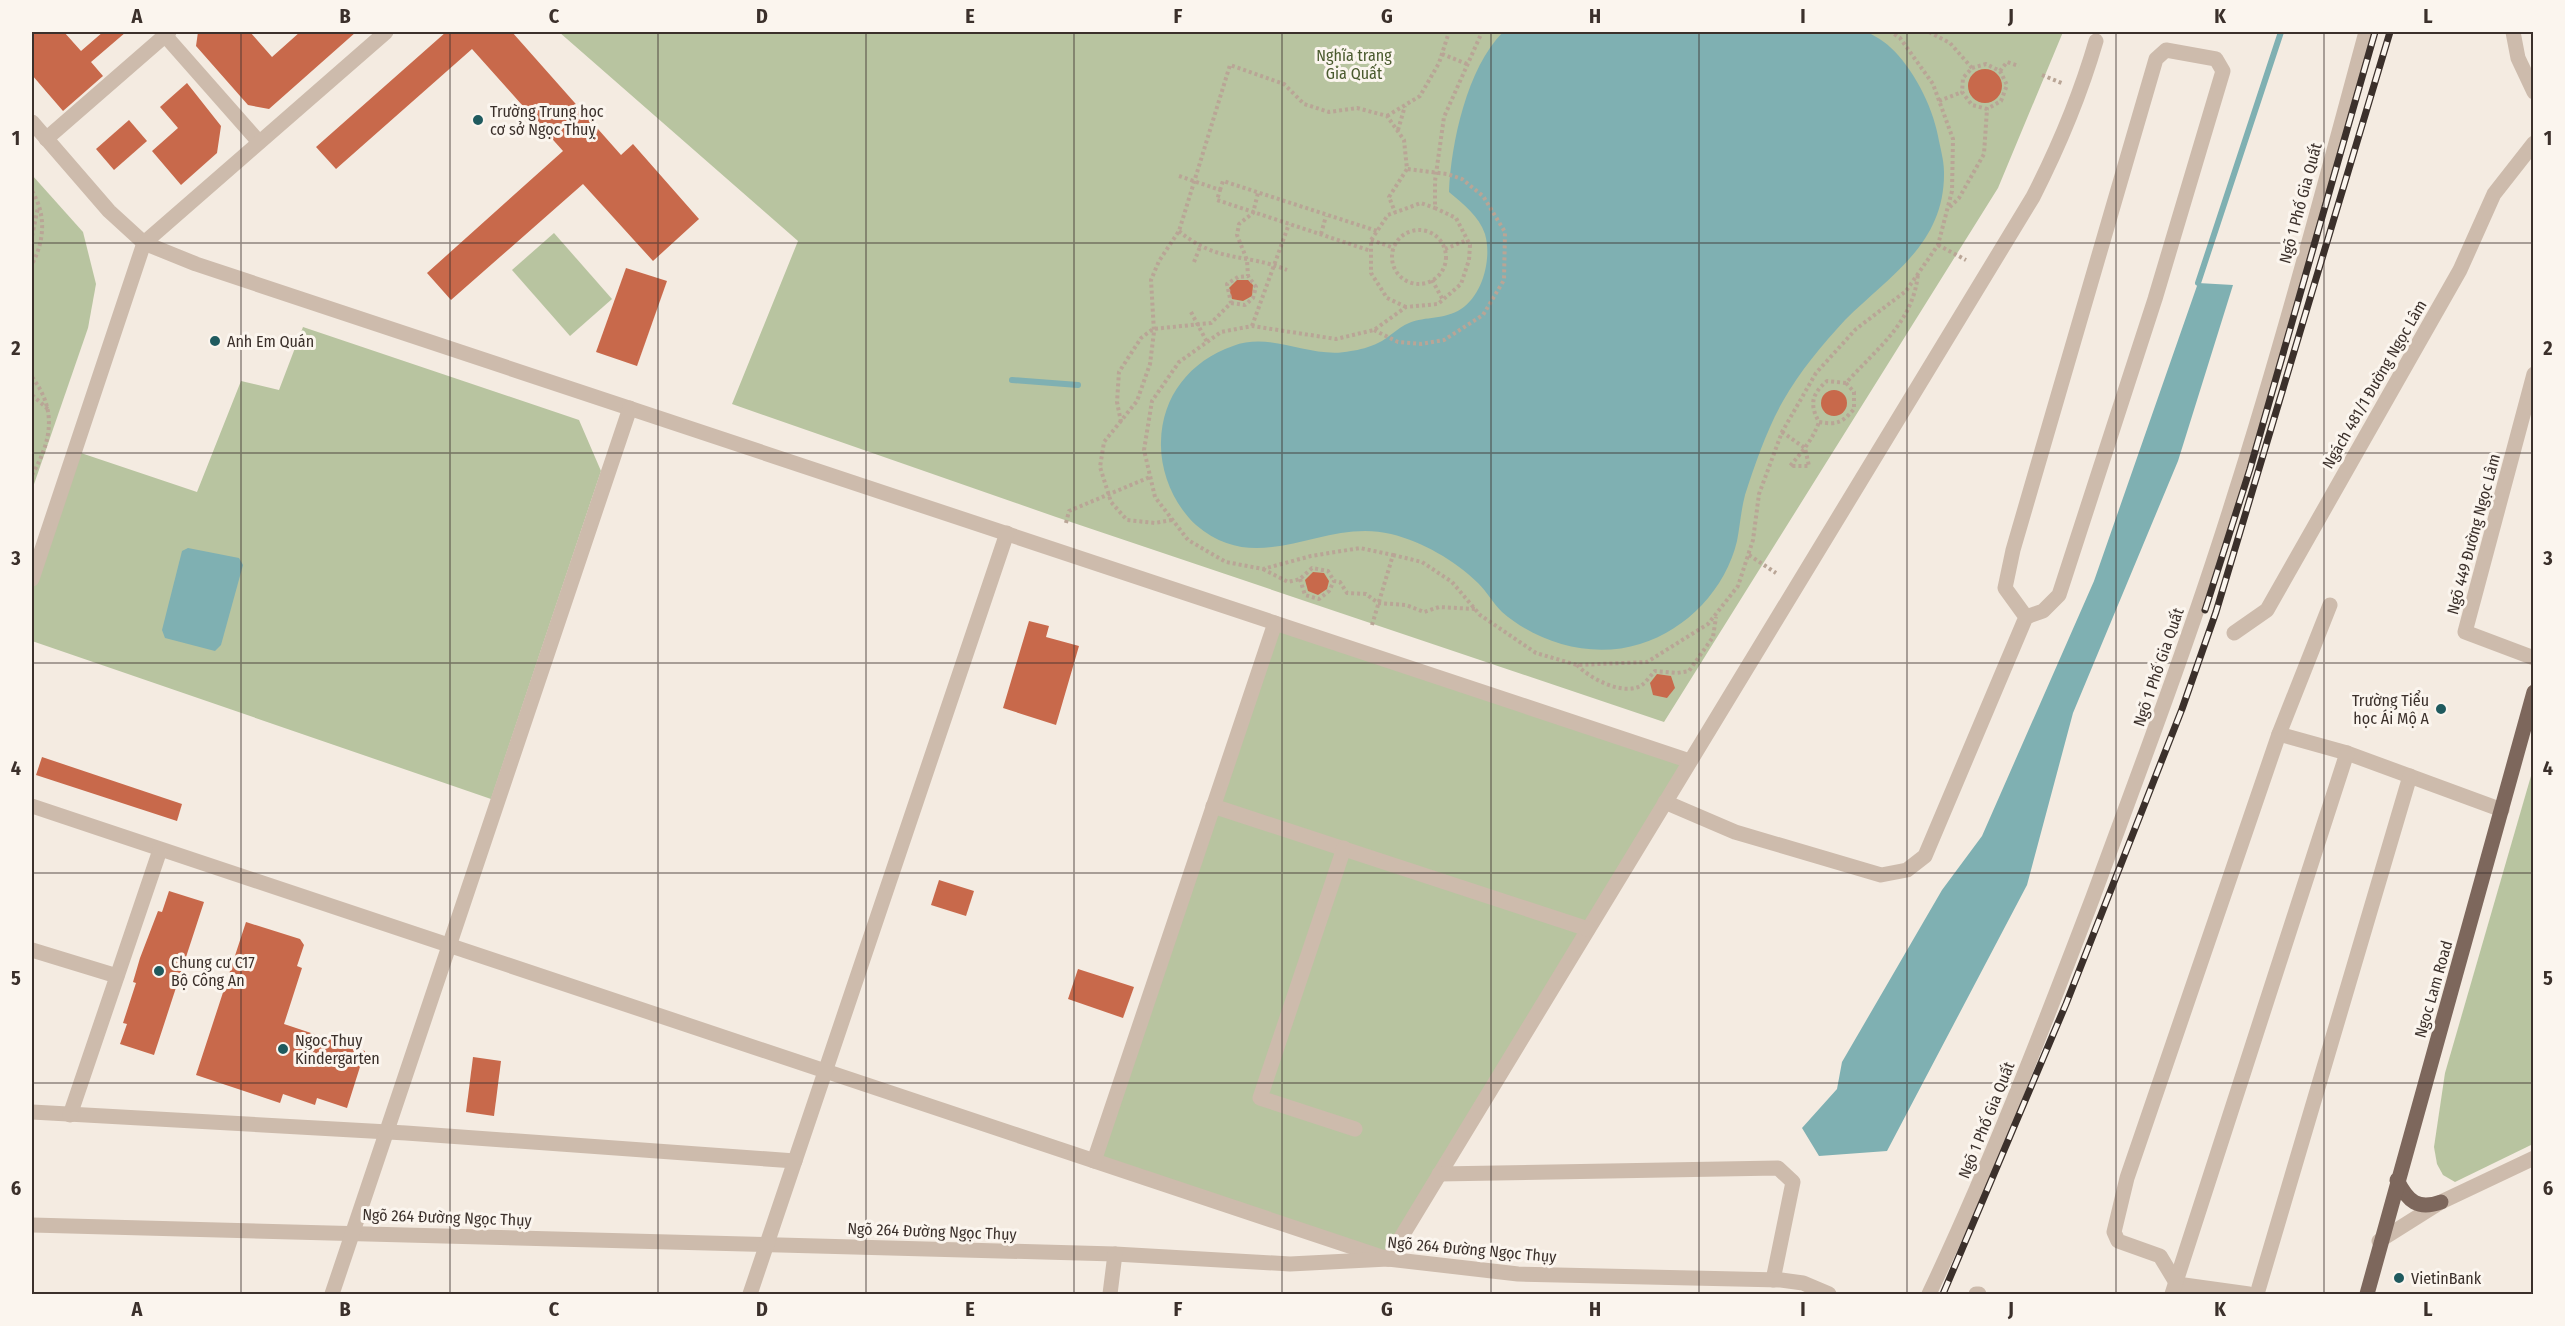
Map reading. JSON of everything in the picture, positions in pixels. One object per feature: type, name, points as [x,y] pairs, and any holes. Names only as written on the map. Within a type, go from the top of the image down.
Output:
[{"type":"main road","name":"Ngoc Lam Road","points":[[2367,1294],[2379,1241],[2534,692]]},
{"type":"main road","points":[[2397,1180],[2403,1194],[2414,1204],[2429,1206],[2441,1202]]},
{"type":"street","points":[[32,579],[144,243],[386,32]]},
{"type":"street","name":"Ngõ 1 Phố Gia Quất","points":[[1929,1294],[1969,1210],[2034,1051],[2173,682],[2234,497],[2306,253],[2366,32]]},
{"type":"street","points":[[2513,32],[2518,58],[2534,92]]},
{"type":"street","points":[[46,139],[165,33],[260,142]]},
{"type":"street","points":[[32,806],[1388,1259],[2032,197],[2060,144],[2081,91],[2096,41]]},
{"type":"street","points":[[1665,802],[1735,832],[1881,875],[1907,870],[1925,856],[2026,617],[2043,611],[2059,596],[2155,298],[2223,71],[2216,59],[2166,50],[2156,59],[2013,550],[2005,588],[2026,617]]},
{"type":"street","points":[[32,122],[109,211],[144,243],[196,264],[1690,761]]},
{"type":"street","name":"Ngách 481/1 Đường Ngọc Lâm","points":[[2234,633],[2267,610],[2460,270],[2494,194],[2534,142]]},
{"type":"street","name":"Ngõ 449 Đường Ngọc Lâm","points":[[2534,374],[2465,632],[2534,658]]},
{"type":"street","points":[[332,1294],[630,408]]},
{"type":"street","points":[[750,1294],[1006,533]]},
{"type":"street","points":[[2174,1289],[2160,1256],[2118,1241],[2114,1232],[2127,1178],[2279,734],[2330,604]]},
{"type":"street","points":[[1094,1161],[1275,623]]},
{"type":"street","points":[[2279,734],[2347,753],[2502,810]]},
{"type":"street","points":[[2174,1289],[2347,753]]},
{"type":"street","points":[[2257,1294],[2410,776]]},
{"type":"street","points":[[1213,806],[1588,929]]},
{"type":"street","points":[[1344,848],[1260,1098],[1355,1129]]},
{"type":"street","points":[[70,1115],[160,849]]},
{"type":"street","points":[[32,950],[117,976]]},
{"type":"street","points":[[32,1112],[387,1132],[795,1161]]},
{"type":"street","points":[[2379,1241],[2441,1202],[2534,1158]]},
{"type":"street","points":[[1439,1174],[1778,1168],[1793,1182],[1773,1280]]},
{"type":"street","name":"Ngõ 264 Đường Ngọc Thụy","points":[[32,1225],[1115,1254],[1290,1264],[1388,1259],[1518,1274],[1773,1280],[1803,1283],[1828,1294]]},
{"type":"street","points":[[1110,1294],[1115,1254]]},
{"type":"street","points":[[2174,1289],[2250,1294]]},
{"type":"path","points":[[1388,116],[1420,96],[1442,54],[1449,32]]},
{"type":"path","points":[[1435,208],[1436,173],[1444,117],[1482,32]]},
{"type":"path","points":[[1263,569],[1311,556],[1360,548],[1422,562],[1452,582],[1476,609],[1536,653],[1577,665],[1647,662],[1708,624],[1738,586],[1749,555],[1759,494],[1782,432],[1815,373],[1856,328],[1906,291],[1938,245],[1952,191],[1953,139],[1933,84],[1900,38],[1891,32]]},
{"type":"path","points":[[1929,32],[1950,43],[1972,68]]},
{"type":"path","points":[[1442,54],[1467,64]]},
{"type":"path","points":[[2000,71],[2007,62],[2019,66]]},
{"type":"path","points":[[1986,64],[2000,71],[2007,85],[2001,101],[1987,109],[1972,105],[1962,92],[1963,78],[1972,68],[1986,64]]},
{"type":"path","points":[[1173,520],[1155,523],[1127,520],[1111,502],[1100,467],[1104,442],[1137,401],[1150,364],[1154,329],[1151,280],[1159,261],[1179,231],[1230,65],[1284,84],[1304,104],[1329,112],[1357,108],[1388,116],[1404,140],[1407,170],[1389,197],[1395,212]]},
{"type":"path","points":[[1939,101],[1962,92]]},
{"type":"path","points":[[1398,131],[1406,105]]},
{"type":"path","points":[[1947,210],[1959,198],[1984,154],[1987,109]]},
{"type":"path","points":[[1374,330],[1398,342],[1421,344],[1444,340],[1483,315],[1504,280],[1505,232],[1483,196],[1462,179],[1448,174],[1407,170]]},
{"type":"path","points":[[1179,176],[1220,190]]},
{"type":"path","points":[[1371,250],[1217,200],[1220,190],[1223,181],[1377,231]]},
{"type":"path","points":[[32,191],[38,203],[42,232],[39,248],[32,264]]},
{"type":"path","points":[[1231,303],[1245,305],[1253,298],[1256,287],[1248,276],[1247,260],[1237,235],[1239,225],[1253,213],[1258,193]]},
{"type":"path","points":[[32,236],[38,203]]},
{"type":"path","points":[[1334,581],[1328,570],[1312,568],[1300,579],[1288,582],[1263,569],[1226,562],[1188,540],[1155,497],[1144,450],[1152,401],[1179,362],[1221,332],[1252,326],[1336,339],[1374,330],[1406,307],[1438,304],[1461,284],[1469,260],[1467,240],[1456,218],[1421,203],[1388,215],[1371,240],[1371,273],[1387,298],[1406,307]]},
{"type":"path","points":[[1321,234],[1326,216]]},
{"type":"path","points":[[1252,326],[1289,224]]},
{"type":"path","points":[[1420,230],[1436,236],[1445,249],[1444,266],[1432,280],[1414,283],[1406,280],[1394,266],[1394,248],[1404,235],[1420,230]]},
{"type":"path","points":[[1179,231],[1200,247],[1221,256],[1274,265],[1287,270]]},
{"type":"path","points":[[1371,240],[1394,248]]},
{"type":"path","points":[[1445,249],[1467,240]]},
{"type":"path","points":[[1938,245],[1966,260]]},
{"type":"path","points":[[1194,262],[1200,247]]},
{"type":"path","points":[[1846,383],[1899,328],[1916,296],[1918,274]]},
{"type":"path","points":[[1231,303],[1227,284],[1238,277],[1248,276]]},
{"type":"path","points":[[1432,280],[1443,300]]},
{"type":"path","points":[[1121,423],[1117,402],[1119,372],[1141,338],[1154,329],[1211,323],[1231,303]]},
{"type":"path","points":[[1191,312],[1207,342]]},
{"type":"path","points":[[32,377],[41,390],[49,410],[48,434],[32,475]]},
{"type":"path","points":[[1827,381],[1846,383],[1854,392],[1854,409],[1842,423],[1819,422],[1813,411],[1812,400],[1816,391],[1827,381]]},
{"type":"path","points":[[1808,386],[1816,391]]},
{"type":"path","points":[[32,395],[49,410]]},
{"type":"path","points":[[1782,432],[1805,448],[1809,465],[1790,465],[1805,448],[1819,422]]},
{"type":"path","points":[[1139,452],[1144,450]]},
{"type":"path","points":[[1066,523],[1069,511],[1150,477]]},
{"type":"path","points":[[1372,625],[1393,555]]},
{"type":"path","points":[[1749,555],[1776,573]]},
{"type":"path","points":[[1300,579],[1305,595],[1319,599],[1329,591],[1334,581]]},
{"type":"path","points":[[1334,581],[1340,582],[1347,593],[1366,594],[1378,603],[1406,605],[1424,612],[1439,607],[1476,609]]},
{"type":"path","points":[[1577,665],[1587,676],[1623,689],[1641,686],[1655,671],[1677,674],[1689,671],[1713,637],[1716,616]]},
{"type":"green space","name":"Nghĩa trang Gia Quất","points":[[559,32],[2063,32],[1998,188],[1664,722],[1056,517],[732,404],[798,241]]},
{"type":"green space","points":[[32,175],[83,232],[96,284],[88,328],[32,490]]},
{"type":"green space","points":[[554,233],[612,299],[570,336],[512,270]]},
{"type":"green space","points":[[303,327],[579,420],[601,471],[491,799],[32,641],[32,579],[75,451],[197,492],[241,381],[279,390]]},
{"type":"green space","points":[[1275,623],[1690,761],[1388,1259],[1094,1161]]},
{"type":"green space","points":[[2533,769],[2533,1144],[2455,1182],[2443,1175],[2437,1164],[2434,1147],[2445,1073]]},
{"type":"water","points":[[1503,32],[1867,32],[1890,47],[1914,76],[1931,112],[1942,154],[1944,172],[1942,197],[1925,239],[1896,273],[1828,339],[1797,379],[1777,412],[1745,495],[1732,558],[1714,591],[1688,618],[1673,629],[1640,644],[1622,648],[1604,650],[1567,646],[1533,633],[1502,612],[1478,583],[1448,559],[1415,542],[1391,534],[1365,531],[1340,533],[1268,548],[1244,547],[1220,540],[1196,525],[1181,508],[1170,487],[1163,465],[1161,442],[1163,425],[1173,395],[1192,371],[1218,353],[1248,342],[1277,343],[1321,352],[1336,353],[1357,350],[1378,343],[1409,323],[1455,312],[1469,303],[1484,275],[1487,244],[1485,234],[1475,216],[1449,192],[1450,173],[1463,107],[1480,65],[1490,47]]},
{"type":"water","points":[[2198,283],[2233,285],[2178,461],[2073,713],[2027,885],[1887,1151],[1819,1156],[1802,1128],[1837,1089],[1842,1062],[1942,890],[1982,836],[2094,581]]},
{"type":"water","points":[[188,548],[239,558],[243,565],[221,645],[215,651],[165,638],[162,630],[182,551]]},
{"type":"building","points":[[32,32],[64,32],[81,51],[103,32],[126,32],[91,62],[103,76],[63,111],[32,75]]},
{"type":"building","points":[[198,32],[250,32],[272,57],[300,32],[356,32],[269,109],[248,105],[196,46]]},
{"type":"building","points":[[446,32],[512,32],[621,155],[633,144],[699,219],[653,261],[583,184],[451,300],[427,273],[563,151],[472,49],[336,169],[316,147]]},
{"type":"building","points":[[1985,69],[1997,74],[2002,86],[1997,98],[1985,103],[1973,98],[1968,86],[1973,74]]},
{"type":"building","points":[[187,83],[221,126],[217,153],[181,185],[152,151],[178,128],[160,107]]},
{"type":"building","points":[[129,120],[147,141],[114,170],[96,149]]},
{"type":"building","points":[[626,268],[667,281],[637,366],[596,352]]},
{"type":"building","points":[[1237,280],[1248,280],[1253,285],[1252,296],[1243,301],[1232,299],[1229,288]]},
{"type":"building","points":[[1834,390],[1843,394],[1847,403],[1843,412],[1834,416],[1825,412],[1821,403],[1825,394]]},
{"type":"building","points":[[1313,572],[1324,573],[1329,581],[1327,589],[1318,595],[1308,591],[1305,580]]},
{"type":"building","points":[[1029,621],[1049,626],[1046,637],[1079,646],[1056,725],[1003,708]]},
{"type":"building","points":[[1657,674],[1671,676],[1675,688],[1667,698],[1653,695],[1650,683]]},
{"type":"building","points":[[42,757],[182,804],[177,821],[36,775]]},
{"type":"building","points":[[939,880],[974,891],[966,916],[931,905]]},
{"type":"building","name":"Chung cư C17 Bộ Công An","points":[[169,891],[204,902],[154,1055],[120,1044],[127,1024],[123,1023],[136,983],[133,982],[140,958],[158,911],[162,912]]},
{"type":"building","points":[[246,922],[300,939],[304,945],[297,966],[302,968],[284,1024],[365,1051],[347,1108],[317,1098],[315,1105],[283,1094],[280,1103],[196,1075]]},
{"type":"building","points":[[1078,969],[1134,987],[1123,1018],[1068,999]]},
{"type":"building","points":[[473,1057],[501,1061],[494,1116],[466,1112]]},
{"type":"waterway","points":[[2198,283],[2281,32]]},
{"type":"waterway","points":[[1012,380],[1078,385]]},
{"type":"railway","points":[[2205,610],[2250,469],[2375,32]]},
{"type":"railway","points":[[1943,1294],[2066,1004],[2182,709],[2216,612],[2390,32]]},
{"type":"place","name":"Trường Trung học cơ sở Ngọc Thuỵ","points":[[478,120]]},
{"type":"place","name":"Anh Em Quán","points":[[215,341]]},
{"type":"place","name":"Trường Tiểu học Ái Mộ A","points":[[2441,709]]},
{"type":"place","name":"Chung cư C17 Bộ Công An","points":[[159,971]]},
{"type":"place","name":"Ngoc Thuy Kindergarten","points":[[283,1049]]},
{"type":"place","name":"VietinBank","points":[[2399,1278]]}]
